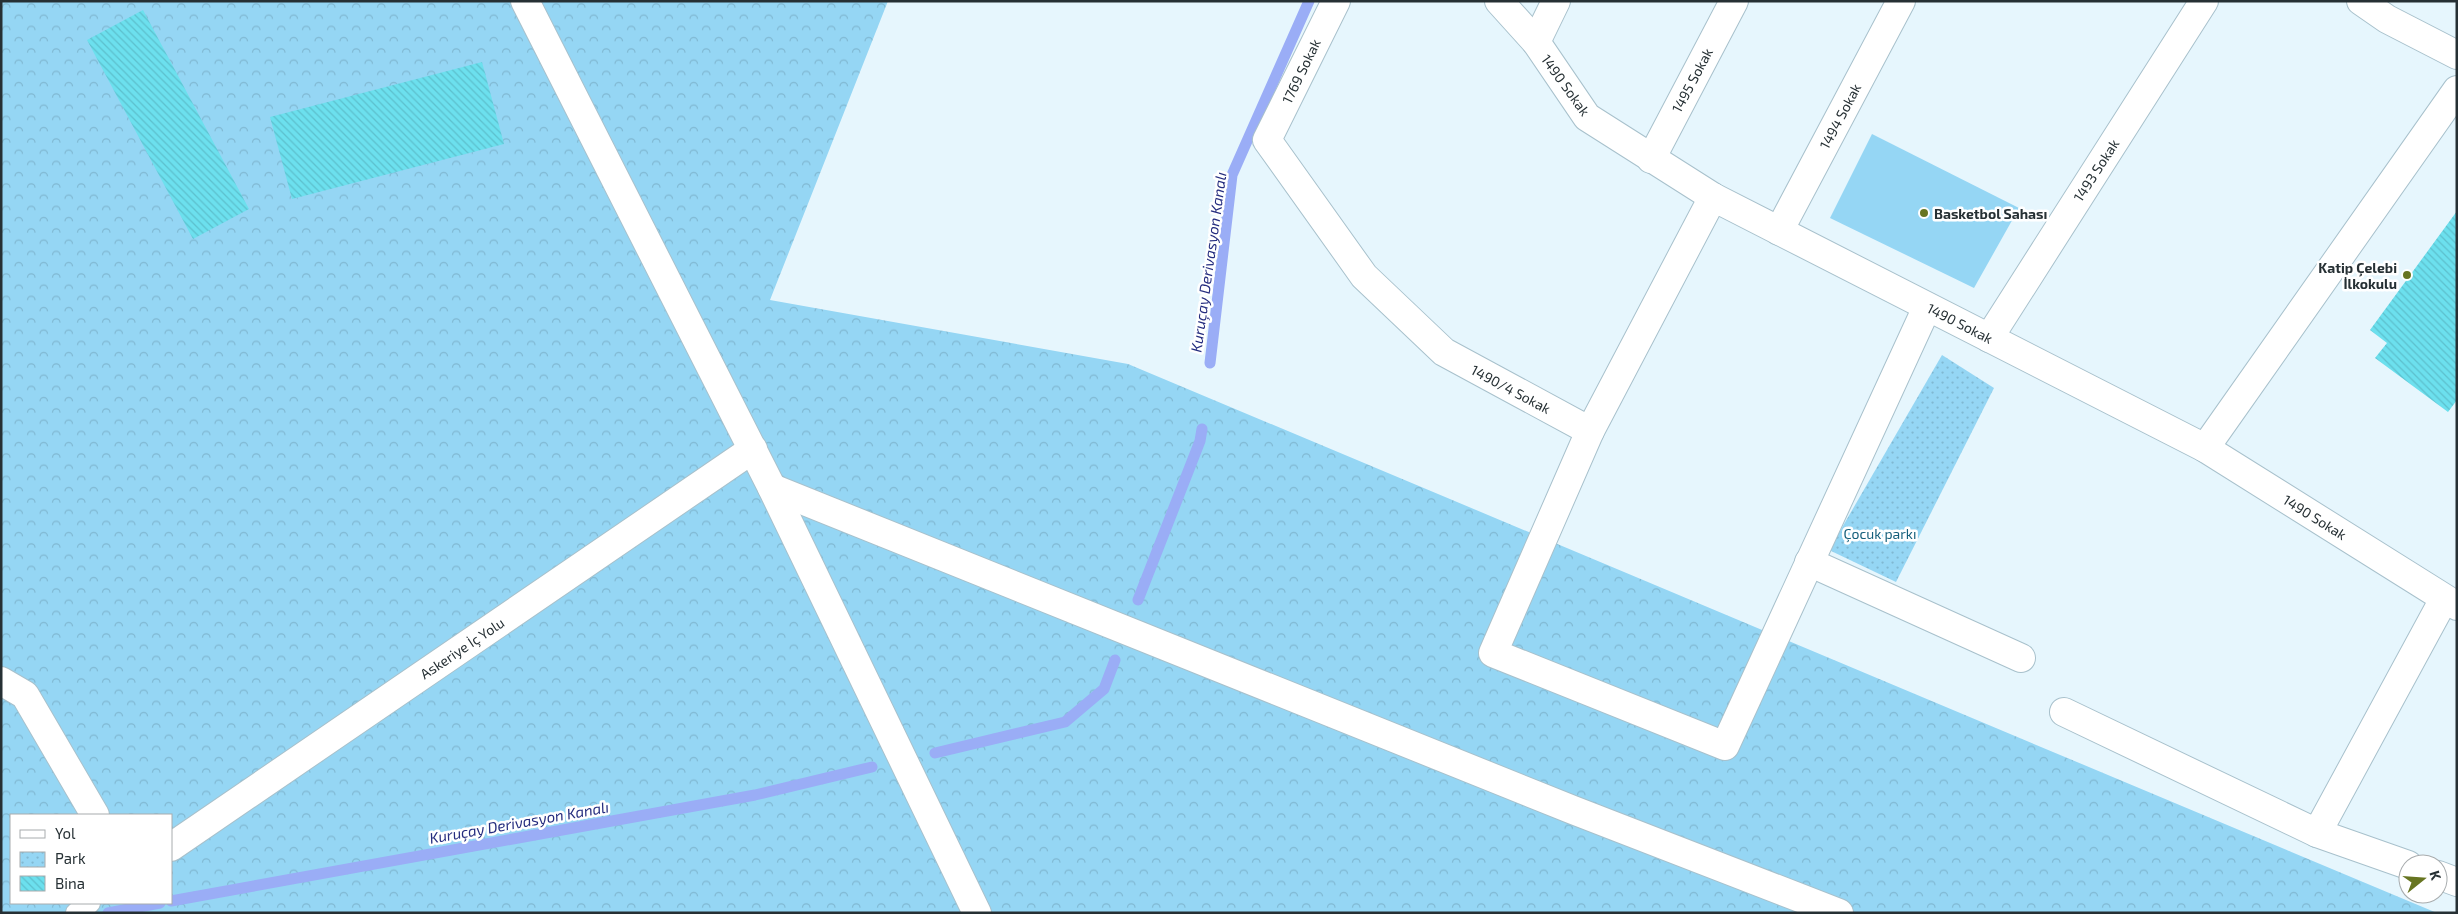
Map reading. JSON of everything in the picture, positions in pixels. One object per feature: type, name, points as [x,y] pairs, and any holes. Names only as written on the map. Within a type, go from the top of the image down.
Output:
[{"type":"street","points":[[524,1],[753,449],[977,913]]},
{"type":"street","name":"1769 Sokak","points":[[1267,140],[1336,1]]},
{"type":"street","name":"1490 Sokak","points":[[1499,1],[1536,42],[1587,117],[1651,159],[1713,197],[2204,448],[2450,602]]},
{"type":"street","points":[[1536,42],[1556,1]]},
{"type":"street","name":"1495 Sokak","points":[[1651,159],[1734,1]]},
{"type":"street","name":"1494 Sokak","points":[[1779,231],[1901,1]]},
{"type":"street","name":"1493 Sokak","points":[[1989,338],[2204,1]]},
{"type":"street","points":[[2361,1],[2393,10],[2457,55]]},
{"type":"street","points":[[2204,448],[2457,90]]},
{"type":"street","name":"1490/4 Sokak","points":[[1267,140],[1364,276],[1444,352],[1590,431]]},
{"type":"street","points":[[1713,197],[1590,431],[1493,653],[1725,746],[1927,307]]},
{"type":"street","name":"Askeriye İç Yolu","points":[[172,846],[753,449]]},
{"type":"street","points":[[772,488],[1564,806],[1839,913]]},
{"type":"street","points":[[1809,562],[2021,658]]},
{"type":"street","points":[[2317,833],[2450,602]]},
{"type":"street","points":[[1,681],[25,695],[94,814]]},
{"type":"street","points":[[2064,712],[2317,833],[2398,861]]},
{"type":"lane","points":[[76,913],[89,904]]},
{"type":"green space","points":[[1,1],[888,1],[770,300],[1128,364],[2398,897],[2398,904],[2416,904],[2437,913],[1,913]]},
{"type":"green space","name":"Basketbol Sahası","points":[[1872,134],[2019,208],[1974,288],[1830,218]]},
{"type":"green space","name":"Çocuk parkı","points":[[1942,355],[1994,388],[1896,582],[1829,550]]},
{"type":"building","points":[[143,10],[249,209],[193,239],[87,40]]},
{"type":"building","points":[[482,62],[504,144],[292,199],[270,117]]},
{"type":"building","points":[[2457,211],[2457,400],[2448,412],[2375,358],[2387,343],[2370,330]]},
{"type":"waterway","name":"Kuruçay Derivasyon Kanalı","points":[[1210,363],[1232,175],[1309,1]]},
{"type":"waterway","name":"Kuruçay Derivasyon Kanalı","points":[[1138,600],[1200,441],[1202,429]]},
{"type":"waterway","name":"Kuruçay Derivasyon Kanalı","points":[[935,753],[1065,722],[1104,689],[1115,660]]},
{"type":"waterway","name":"Kuruçay Derivasyon Kanalı","points":[[172,901],[755,795],[872,767]]},
{"type":"waterway","name":"Kuruçay Derivasyon Kanalı","points":[[108,913],[155,904]]},
{"type":"place","name":"Basketbol Sahası","points":[[1924,213]]},
{"type":"place","name":"Katip Çelebi İlkokulu","points":[[2407,275]]}]
